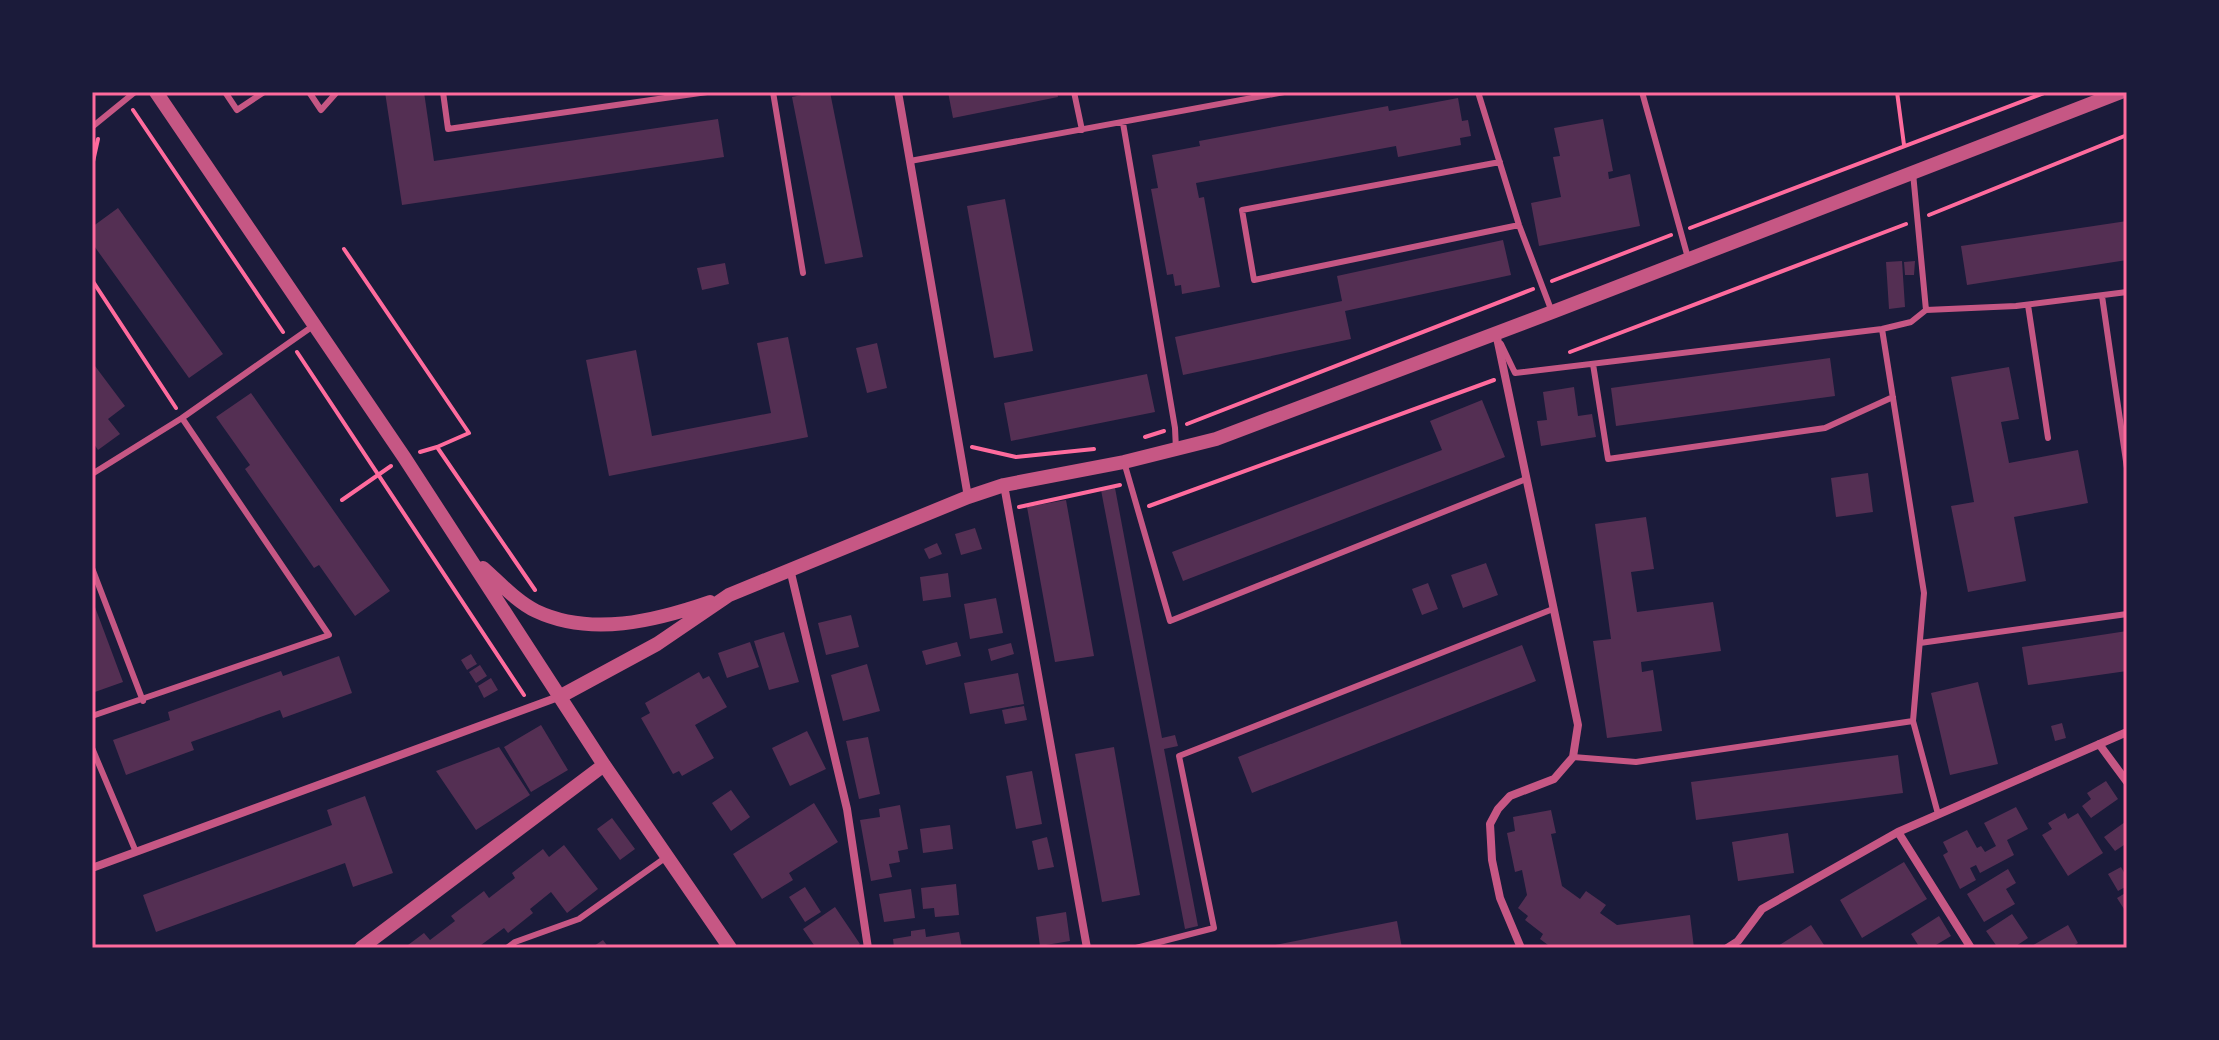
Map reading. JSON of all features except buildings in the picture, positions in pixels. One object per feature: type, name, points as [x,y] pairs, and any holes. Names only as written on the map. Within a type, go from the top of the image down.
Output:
[{"type":"street","points":[[156,92],[404,457],[604,765],[730,948]]},
{"type":"street","points":[[898,92],[968,497]]},
{"type":"street","points":[[467,554],[534,610],[567,621],[604,625],[634,623],[677,614],[1004,485],[1124,462],[1216,439],[2121,92]]},
{"type":"street","points":[[1496,333],[1578,725],[1573,757],[1554,779],[1510,796],[1490,824],[1492,860],[1500,898],[1521,948]]},
{"type":"street","points":[[1004,485],[1087,948]]},
{"type":"street","points":[[790,569],[847,809],[868,948]]},
{"type":"street","points":[[92,868],[561,696],[657,644],[729,595]]},
{"type":"street","points":[[1727,948],[1740,944],[1762,909],[1898,832],[2127,732]]},
{"type":"street","points":[[2099,744],[2127,782]]},
{"type":"street","points":[[361,948],[604,765]]},
{"type":"street","points":[[1898,832],[1971,948]]},
{"type":"lane","points":[[92,127],[135,92]]},
{"type":"lane","points":[[225,92],[237,110],[264,92]]},
{"type":"lane","points":[[309,92],[321,110],[337,92]]},
{"type":"lane","points":[[443,92],[448,129],[707,92]]},
{"type":"lane","points":[[773,92],[803,273]]},
{"type":"lane","points":[[1074,92],[1082,130]]},
{"type":"lane","points":[[910,161],[1284,92]]},
{"type":"lane","points":[[1478,92],[1519,225],[1552,312]]},
{"type":"lane","points":[[1642,92],[1688,260]]},
{"type":"lane","points":[[1123,123],[1176,449]]},
{"type":"lane","points":[[1500,162],[1242,210],[1254,280],[1519,225]]},
{"type":"lane","points":[[1913,173],[1926,310]]},
{"type":"lane","points":[[1496,333],[1515,373],[1882,329],[1911,322],[1926,310],[2028,305],[2127,292]]},
{"type":"lane","points":[[2102,296],[2127,468]]},
{"type":"lane","points":[[2028,305],[2048,438]]},
{"type":"lane","points":[[92,474],[182,418],[313,326]]},
{"type":"lane","points":[[1882,329],[1924,593],[1913,721],[1938,814]]},
{"type":"lane","points":[[1593,364],[1608,459],[1825,428],[1893,397]]},
{"type":"lane","points":[[92,716],[329,635],[182,418]]},
{"type":"lane","points":[[1124,462],[1170,621],[1526,479]]},
{"type":"lane","points":[[92,568],[143,701]]},
{"type":"lane","points":[[1136,948],[1214,928],[1179,756],[1553,609]]},
{"type":"lane","points":[[1920,643],[2127,614]]},
{"type":"lane","points":[[1573,757],[1636,762],[1913,721]]},
{"type":"lane","points":[[92,748],[136,852]]},
{"type":"lane","points":[[507,948],[515,942],[579,919],[668,856]]},
{"type":"path","points":[[1897,92],[1904,145]]},
{"type":"path","points":[[1134,441],[1222,412],[1542,285],[2047,92]]},
{"type":"path","points":[[126,99],[379,474],[527,701]]},
{"type":"path","points":[[92,166],[104,117]]},
{"type":"path","points":[[1559,356],[1917,220],[2127,135]]},
{"type":"path","points":[[344,249],[469,433],[437,447],[536,590]]},
{"type":"path","points":[[92,280],[182,418]]},
{"type":"path","points":[[1138,510],[1504,376]]},
{"type":"path","points":[[959,444],[1016,457],[1105,448]]},
{"type":"path","points":[[342,500],[379,474]]},
{"type":"path","points":[[1009,510],[1130,483]]}]
